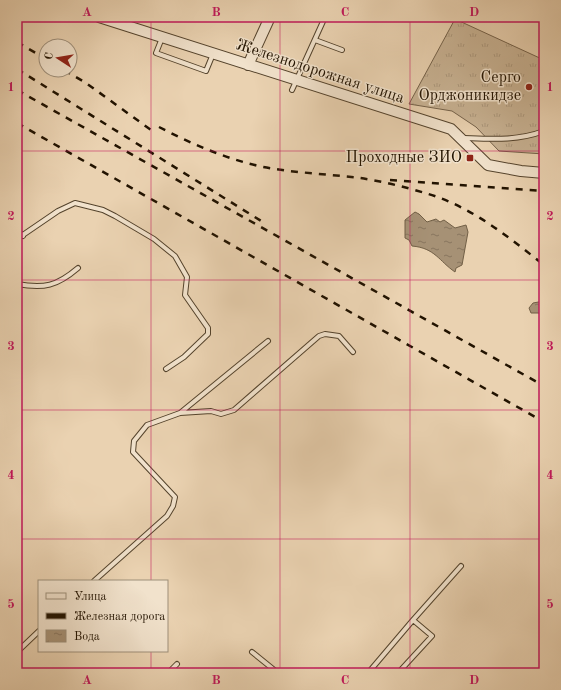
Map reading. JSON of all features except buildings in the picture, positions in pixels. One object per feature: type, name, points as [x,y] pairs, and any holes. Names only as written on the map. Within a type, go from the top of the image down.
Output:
[{"type":"street","name":"Железнодорожная улица","points":[[99,17],[451,129],[488,165],[521,171],[544,173]]},
{"type":"street","points":[[248,65],[270,17]]},
{"type":"lane","points":[[141,17],[146,19],[147,17]]},
{"type":"lane","points":[[292,90],[326,17]]},
{"type":"lane","points":[[162,37],[156,53],[206,71],[213,54]]},
{"type":"lane","points":[[314,40],[342,50]]},
{"type":"lane","points":[[461,138],[505,140],[528,137],[544,131]]},
{"type":"lane","points":[[17,239],[58,211],[75,203],[103,210],[116,216],[154,239],[175,256],[187,277],[185,295],[208,328],[208,334],[184,357],[166,369]]},
{"type":"lane","points":[[17,230],[23,236]]},
{"type":"lane","points":[[17,284],[39,288],[64,280],[78,268]]},
{"type":"lane","points":[[95,580],[167,516],[173,506],[175,497],[133,452],[134,442],[148,425],[180,413],[211,412],[221,414],[234,410],[319,336],[326,334],[339,336],[353,352]]},
{"type":"lane","points":[[180,413],[268,341]]},
{"type":"lane","points":[[368,673],[461,566]]},
{"type":"lane","points":[[398,673],[432,636],[413,620]]},
{"type":"lane","points":[[17,652],[38,632]]},
{"type":"lane","points":[[252,652],[278,673]]},
{"type":"lane","points":[[168,673],[177,664]]},
{"type":"green space","points":[[455,19],[544,60],[544,154],[499,151],[476,127],[452,111],[409,104]]},
{"type":"water","points":[[415,212],[427,222],[436,219],[440,222],[444,220],[455,228],[466,225],[468,232],[462,265],[456,268],[455,272],[431,252],[420,247],[412,246],[409,240],[405,238],[405,220]]},
{"type":"water","points":[[544,301],[544,321],[539,313],[531,313],[529,308],[533,303]]},
{"type":"railway","points":[[17,42],[38,54]]},
{"type":"railway","points":[[17,69],[266,224]]},
{"type":"railway","points":[[78,78],[151,130]]},
{"type":"railway","points":[[17,90],[544,386]]},
{"type":"railway","points":[[17,123],[544,422]]},
{"type":"railway","points":[[159,127],[210,150],[249,164],[287,171],[385,182],[442,199],[488,223],[544,265]]},
{"type":"railway","points":[[390,180],[544,191]]},
{"type":"place","name":"Серго Орджоникидзе","points":[[529,87]]},
{"type":"place","name":"Проходные ЗИО","points":[[470,158]]}]
